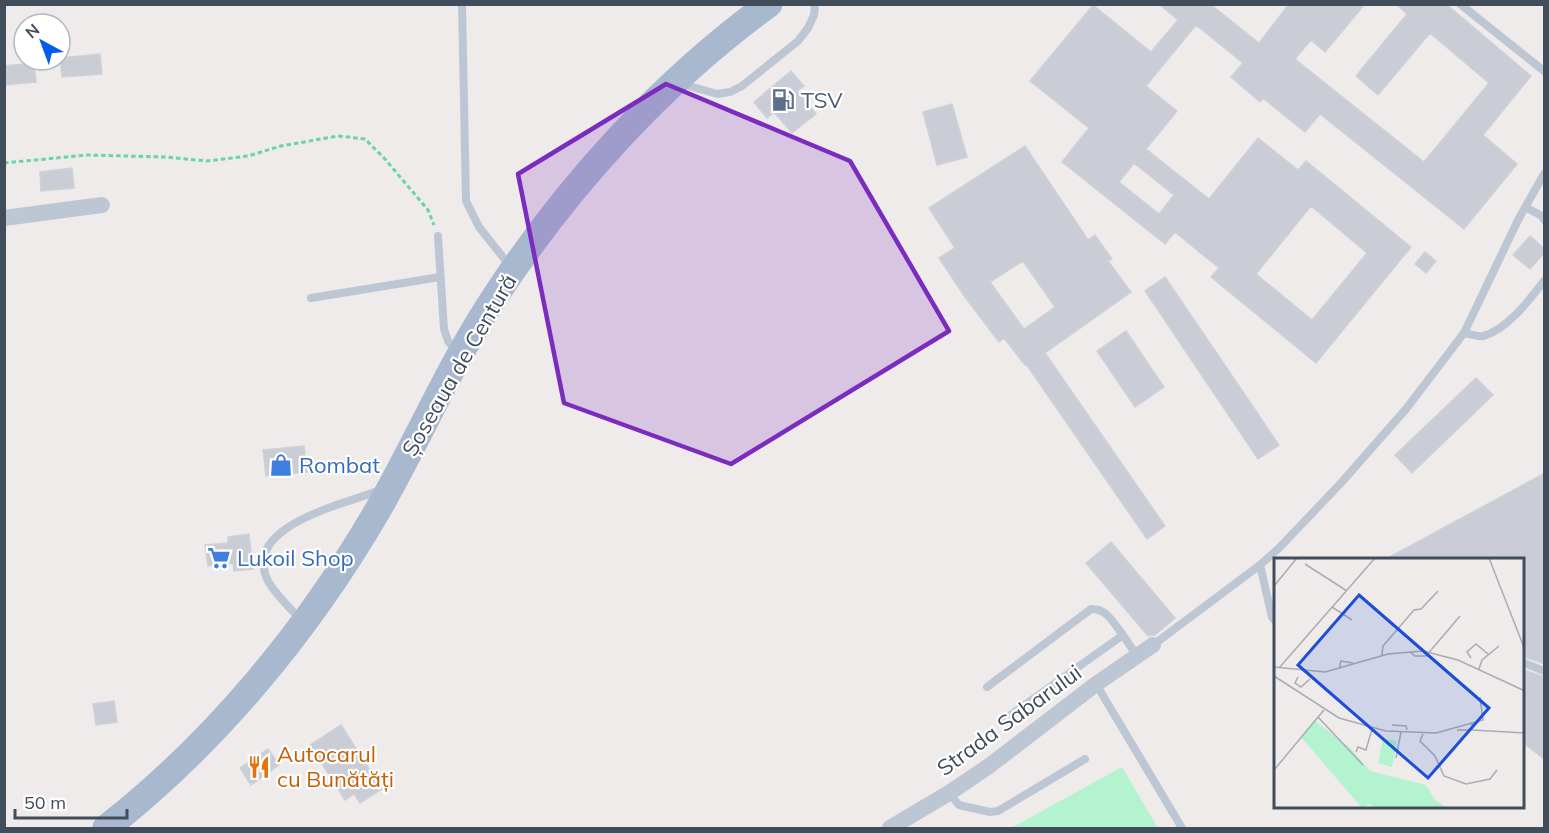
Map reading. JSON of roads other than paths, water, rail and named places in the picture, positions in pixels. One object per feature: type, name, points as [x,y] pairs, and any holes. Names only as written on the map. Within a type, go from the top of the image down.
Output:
[{"type":"main road","name":"Șoseaua de Centură","points":[[106,828],[139,801],[196,747],[256,682],[303,623],[352,551],[392,485],[459,356],[492,302],[543,227],[580,180],[675,82],[769,4]]},
{"type":"street","points":[[4,218],[102,205]]},
{"type":"street","name":"Strada Sabarului","points":[[890,828],[949,793],[1152,645]]},
{"type":"lane","points":[[462,4],[466,201],[479,227],[513,270]]},
{"type":"lane","points":[[675,82],[717,94],[730,92],[742,86],[798,41],[814,15],[815,4]]},
{"type":"lane","points":[[1460,4],[1545,71]]},
{"type":"lane","points":[[1152,645],[1260,565],[1279,548],[1341,483],[1406,409],[1464,333],[1525,207],[1545,174]]},
{"type":"lane","points":[[1525,207],[1545,220]]},
{"type":"lane","points":[[438,236],[444,329],[448,341],[459,356]]},
{"type":"lane","points":[[311,298],[440,277]]},
{"type":"lane","points":[[1464,333],[1482,336],[1504,327],[1545,281]]},
{"type":"lane","points":[[303,623],[268,580],[264,566],[265,552],[271,542],[285,528],[313,514],[392,485]]},
{"type":"lane","points":[[1260,565],[1274,620]]},
{"type":"lane","points":[[987,687],[1092,609],[1105,612],[1137,656]]},
{"type":"lane","points":[[1002,721],[1123,635]]},
{"type":"lane","points":[[1525,663],[1545,671]]},
{"type":"lane","points":[[1096,684],[1182,828]]},
{"type":"lane","points":[[949,793],[959,805],[990,812],[998,811],[1085,759]]},
{"type":"place","name":"TSV","points":[[783,100]]},
{"type":"place","name":"Rombat","points":[[281,465]]},
{"type":"place","name":"Lukoil Shop","points":[[219,558]]},
{"type":"place","name":"Autocarul cu Bunătăți","points":[[259,767]]}]
